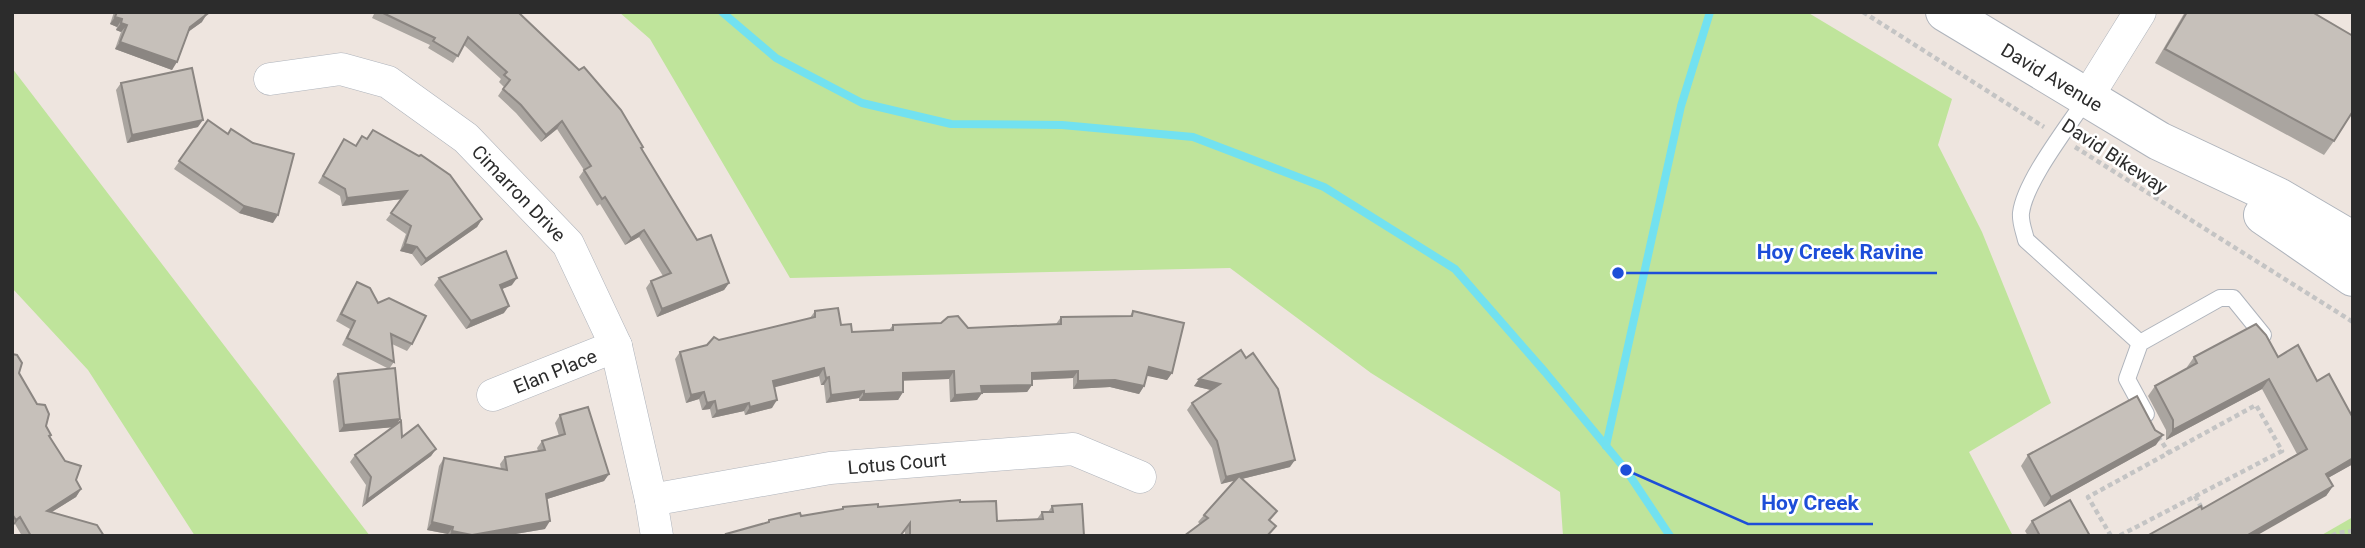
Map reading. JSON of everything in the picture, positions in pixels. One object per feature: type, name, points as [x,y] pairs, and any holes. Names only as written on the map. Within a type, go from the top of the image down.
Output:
[{"type":"main road","name":"David Avenue","points":[[1945,12],[2159,141],[2278,197],[2353,241]]},
{"type":"main road","name":"David Avenue","points":[[2159,141],[2353,277]]},
{"type":"street","points":[[2086,99],[2140,12]]},
{"type":"street","name":"Cimarron Drive","points":[[270,79],[341,69],[388,82],[466,138],[568,244],[616,346],[657,536]]},
{"type":"street","name":"Elan Place","points":[[494,396],[616,346]]},
{"type":"street","name":"Lotus Court","points":[[651,500],[830,468],[1073,449],[1140,477]]},
{"type":"lane","points":[[2086,99],[2028,188],[2021,212],[2022,226],[2026,240],[2140,343]]},
{"type":"lane","points":[[2157,435],[2127,379],[2140,343],[2228,296],[2233,298],[2263,335]]},
{"type":"path","name":"David Bikeway","points":[[1863,12],[2353,322]]},
{"type":"path","points":[[2111,536],[2088,498],[2256,405],[2282,451],[2119,536]]},
{"type":"path","points":[[2157,435],[2169,453]]},
{"type":"path","points":[[2195,496],[2206,516]]},
{"type":"path","points":[[2332,536],[2353,531]]},
{"type":"green space","points":[[619,12],[1807,12],[1952,99],[1938,145],[1982,232],[2051,403],[1969,452],[2013,536],[1563,536],[1560,492],[1371,373],[1230,268],[790,278],[650,39]]},
{"type":"green space","points":[[12,68],[370,536],[195,536],[88,370],[12,288]]},
{"type":"green space","points":[[2353,517],[2353,536],[2320,536]]},
{"type":"building","points":[[117,12],[207,14],[190,27],[177,62],[120,42],[127,25],[121,23],[122,19],[115,17]]},
{"type":"building","points":[[381,12],[518,12],[579,70],[584,67],[621,110],[697,240],[711,235],[729,283],[662,309],[651,281],[671,273],[644,230],[631,238],[605,197],[602,199],[584,170],[591,166],[562,121],[546,135],[521,105],[503,89],[510,80],[504,75],[507,72],[468,37],[458,56],[433,41],[435,38]]},
{"type":"building","points":[[2187,12],[2312,12],[2353,36],[2353,111],[2334,141],[2165,49]]},
{"type":"building","points":[[192,68],[203,120],[132,135],[121,83]]},
{"type":"building","points":[[208,120],[228,134],[231,129],[253,143],[294,154],[278,215],[244,206],[179,161]]},
{"type":"building","points":[[373,130],[421,155],[450,175],[482,219],[426,259],[417,247],[405,244],[411,226],[391,213],[407,191],[347,198],[345,189],[323,176],[344,139],[356,146],[362,136],[367,139]]},
{"type":"building","points":[[506,251],[517,278],[500,285],[509,306],[471,321],[439,278]]},
{"type":"building","points":[[357,282],[370,288],[378,303],[389,298],[426,316],[412,344],[391,334],[394,362],[347,338],[355,321],[341,314]]},
{"type":"building","points":[[838,308],[841,325],[851,324],[852,332],[893,330],[893,325],[941,323],[948,317],[958,316],[968,328],[1061,324],[1061,317],[1132,316],[1133,311],[1184,323],[1172,373],[1149,367],[1144,386],[1115,380],[1078,381],[1078,371],[1032,373],[1032,385],[981,386],[982,393],[955,395],[954,371],[903,373],[903,392],[864,394],[864,391],[831,395],[829,377],[826,378],[824,368],[773,381],[777,400],[750,407],[749,403],[717,411],[715,401],[707,403],[704,392],[691,395],[680,352],[707,345],[714,337],[719,340],[815,317],[815,311]]},
{"type":"building","points":[[2256,324],[2266,335],[2278,357],[2298,345],[2317,381],[2329,374],[2353,418],[2353,458],[2326,474],[2333,486],[2246,536],[2147,536],[2201,506],[2202,509],[2307,449],[2269,379],[2173,430],[2173,420],[2155,386],[2197,363],[2194,357]]},
{"type":"building","points":[[1241,350],[1246,358],[1253,353],[1278,389],[1295,460],[1226,477],[1217,441],[1192,403],[1220,384],[1199,379]]},
{"type":"building","points":[[12,354],[17,355],[22,363],[19,373],[37,404],[45,405],[49,414],[46,426],[51,435],[49,436],[65,461],[81,466],[76,480],[81,489],[47,511],[97,525],[104,536],[31,536],[20,517],[16,520],[12,514]]},
{"type":"building","points":[[395,368],[400,419],[344,425],[338,374]]},
{"type":"building","points":[[2137,396],[2155,430],[2163,435],[2051,497],[2028,455]]},
{"type":"building","points":[[588,407],[609,474],[546,494],[550,521],[472,535],[452,531],[453,527],[432,522],[444,458],[507,470],[505,457],[545,450],[542,441],[565,434],[560,415]]},
{"type":"building","points":[[401,421],[402,437],[418,425],[436,449],[367,500],[371,477],[355,455]]},
{"type":"building","points":[[1239,476],[1277,511],[1269,520],[1276,526],[1267,536],[1184,536],[1208,518],[1204,515]]},
{"type":"building","points":[[960,500],[996,501],[997,521],[1043,519],[1042,512],[1053,512],[1052,506],[1082,504],[1084,536],[910,536],[910,523],[900,536],[726,534],[800,513],[801,516],[843,507]]},
{"type":"building","points":[[2070,500],[2090,536],[2040,536],[2032,521]]},
{"type":"waterway","points":[[722,12],[776,58],[862,103],[951,124],[1062,125],[1193,137],[1324,187],[1455,269],[1626,470],[1670,536]]},
{"type":"waterway","points":[[1606,446],[1681,106],[1710,12]]},
{"type":"place","name":"Hoy Creek Ravine","points":[[1618,273]]},
{"type":"place","name":"Hoy Creek","points":[[1626,470]]}]
